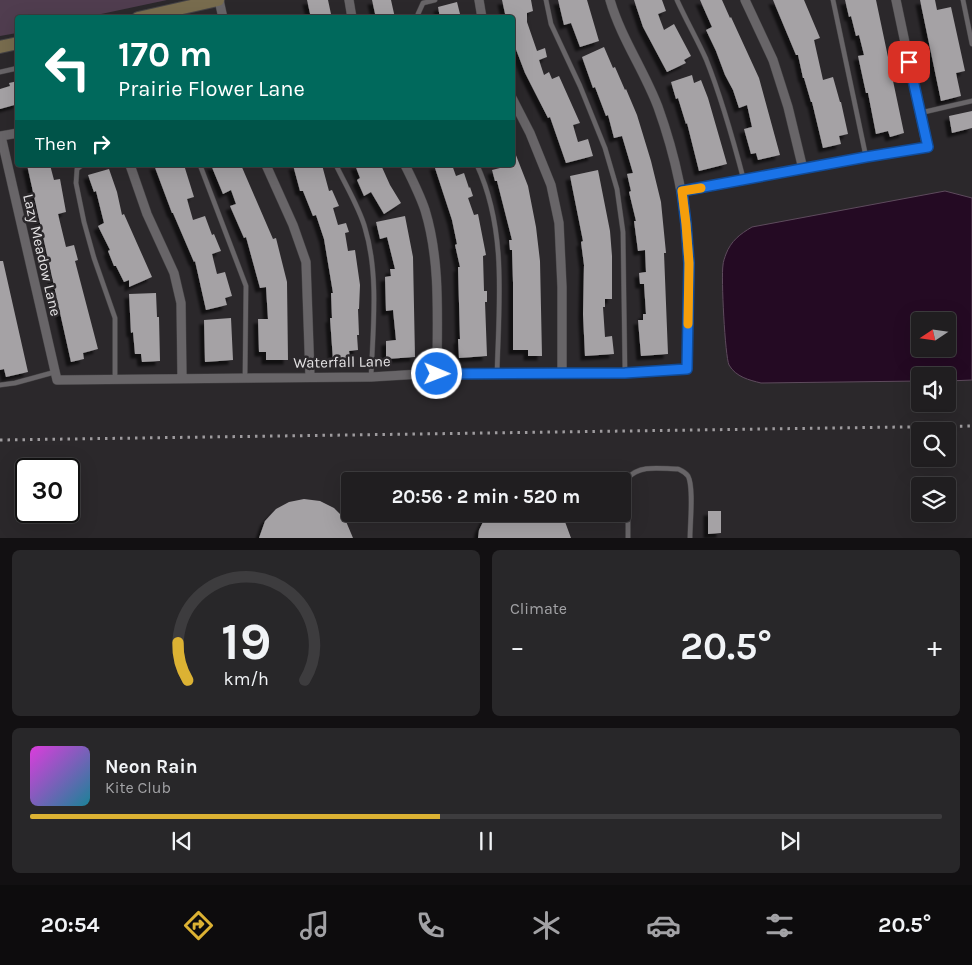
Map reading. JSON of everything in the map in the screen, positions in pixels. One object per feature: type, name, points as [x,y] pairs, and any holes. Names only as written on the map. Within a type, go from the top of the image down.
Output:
[{"type":"street","points":[[152,15],[219,0],[222,15]]},
{"type":"street","points":[[348,0],[349,15]]},
{"type":"street","points":[[479,0],[482,15]]},
{"type":"street","points":[[610,0],[628,46],[658,106],[682,191],[928,147],[896,0]]},
{"type":"street","points":[[745,0],[773,60],[788,107],[803,169]]},
{"type":"street","points":[[0,47],[15,44]]},
{"type":"street","points":[[515,104],[530,133],[551,186],[559,223],[562,287],[562,374]]},
{"type":"street","name":"Lazy Meadow Lane","points":[[15,133],[1,136],[56,376]]},
{"type":"street","points":[[131,167],[147,214],[174,273],[181,303],[182,377]]},
{"type":"street","points":[[267,167],[293,225],[306,262],[310,376]]},
{"type":"street","points":[[406,167],[425,210],[433,244],[437,300],[437,374]]},
{"type":"street","name":"Waterfall Lane","points":[[56,376],[115,380],[182,377],[625,373],[687,369],[689,263],[682,191]]},
{"type":"lane","points":[[418,15],[423,3],[435,0]]},
{"type":"lane","points":[[546,0],[551,24],[580,86],[605,148],[616,190],[624,232],[625,373]]},
{"type":"lane","points":[[677,0],[705,57],[719,94],[744,181]]},
{"type":"lane","points":[[833,0],[866,157]]},
{"type":"lane","points":[[963,0],[972,44]]},
{"type":"lane","points":[[0,72],[15,69]]},
{"type":"lane","points":[[920,114],[972,101]]},
{"type":"lane","points":[[80,167],[77,169],[76,183],[94,258],[116,318],[115,380]]},
{"type":"lane","points":[[201,167],[246,286],[245,377]]},
{"type":"lane","points":[[337,167],[365,227],[369,249],[374,291],[371,376]]},
{"type":"lane","points":[[478,167],[487,187],[495,221],[500,273],[497,374]]},
{"type":"lane","points":[[0,385],[56,376]]},
{"type":"lane","points":[[628,538],[628,478],[632,473],[642,469],[678,469],[684,471],[687,475],[690,482],[690,538]]},
{"type":"shaded area","points":[[0,0],[167,0],[96,15],[15,15],[15,33],[0,36]]},
{"type":"shaded area","points":[[945,191],[972,198],[972,380],[956,381],[956,367],[911,367],[911,381],[761,383],[739,375],[729,365],[728,359],[723,300],[723,264],[728,249],[740,235],[752,227]]},
{"type":"building","points":[[307,0],[328,0],[331,14],[310,15]]},
{"type":"building","points":[[372,0],[391,0],[394,15],[375,15]]},
{"type":"building","points":[[502,0],[531,0],[533,11],[527,13],[527,22],[537,51],[545,48],[547,57],[539,60],[544,75],[549,72],[552,79],[559,76],[580,123],[573,125],[578,142],[588,139],[593,156],[566,163],[550,117],[548,118],[525,73],[515,47],[515,15],[505,15]]},
{"type":"building","points":[[558,0],[587,0],[599,41],[580,47],[571,23],[564,25]]},
{"type":"building","points":[[634,0],[662,0],[666,11],[658,14],[664,30],[674,24],[691,56],[684,60],[686,63],[667,72],[643,27]]},
{"type":"building","points":[[700,0],[722,0],[731,17],[759,78],[780,155],[758,160],[756,153],[751,154],[744,129],[752,127],[747,105],[739,108],[706,30],[712,27]]},
{"type":"building","points":[[773,0],[804,0],[820,38],[814,40],[823,80],[833,77],[841,102],[848,134],[839,136],[841,144],[823,148],[798,55],[796,55]]},
{"type":"building","points":[[845,0],[876,0],[904,133],[890,137],[888,131],[876,134],[858,56],[864,55],[859,35],[856,36]]},
{"type":"building","points":[[920,0],[935,0],[937,10],[951,7],[965,71],[956,73],[961,96],[941,101]]},
{"type":"building","points":[[457,2],[460,15],[439,15],[438,7]]},
{"type":"building","points":[[604,47],[637,115],[661,202],[666,253],[664,253],[668,354],[641,356],[638,320],[643,320],[643,314],[646,314],[644,284],[640,284],[639,273],[646,272],[645,250],[638,251],[634,221],[636,221],[629,192],[631,191],[627,174],[633,173],[622,136],[614,138],[608,115],[606,116],[595,87],[593,88],[582,57]]},
{"type":"building","points":[[692,75],[694,83],[701,80],[727,164],[699,171],[687,123],[678,98],[676,99],[671,82]]},
{"type":"building","points":[[15,82],[15,105],[0,109],[0,89],[10,86],[9,83]]},
{"type":"building","points":[[972,111],[972,128],[952,133],[949,116]]},
{"type":"building","points":[[515,153],[528,186],[540,261],[542,356],[528,356],[528,350],[513,350],[512,250],[510,250],[509,240],[512,240],[497,181],[495,181],[492,170],[515,167]]},
{"type":"building","points":[[27,167],[51,167],[54,180],[60,179],[66,212],[58,214],[66,247],[74,245],[78,260],[75,261],[98,349],[83,353],[84,359],[71,362]]},
{"type":"building","points":[[155,167],[185,167],[194,197],[187,199],[193,220],[205,216],[212,235],[214,234],[221,251],[212,254],[217,274],[225,272],[232,296],[225,298],[227,305],[206,310],[195,261],[172,213]]},
{"type":"building","points":[[212,167],[242,167],[273,239],[276,238],[287,282],[288,360],[266,360],[266,352],[259,352],[258,319],[268,319],[266,287],[260,288],[246,237],[244,238],[230,206],[236,204],[231,190],[223,194]]},
{"type":"building","points":[[294,167],[323,167],[329,191],[332,190],[339,206],[333,208],[338,225],[346,223],[349,232],[345,233],[348,251],[355,250],[360,285],[358,309],[359,335],[357,335],[358,350],[349,351],[350,358],[333,360],[330,318],[332,318],[331,293],[333,293],[324,239],[316,215],[313,216],[303,191],[300,191]]},
{"type":"building","points":[[356,167],[382,167],[401,203],[384,214],[371,192],[364,196],[357,180],[360,178]]},
{"type":"building","points":[[435,167],[453,167],[456,176],[464,173],[473,196],[468,198],[474,215],[478,214],[486,255],[483,256],[484,291],[487,291],[487,302],[485,302],[487,356],[459,358],[458,267],[460,267],[452,220]]},
{"type":"building","points":[[109,169],[122,215],[124,214],[152,277],[129,287],[129,280],[124,282],[116,266],[114,266],[108,251],[110,250],[98,226],[104,223],[96,191],[94,192],[88,175]]},
{"type":"building","points":[[598,170],[610,231],[612,256],[612,299],[605,299],[605,307],[603,307],[605,337],[612,336],[614,354],[585,356],[583,314],[584,265],[581,242],[583,241],[570,176]]},
{"type":"building","points":[[405,216],[413,257],[415,357],[386,359],[386,341],[396,340],[393,310],[386,311],[385,277],[391,276],[390,269],[395,269],[387,237],[380,239],[376,222]]},
{"type":"building","points":[[0,261],[3,261],[28,372],[6,377],[4,369],[0,370]]},
{"type":"building","points":[[156,293],[157,317],[159,317],[160,361],[142,362],[141,354],[135,354],[133,332],[131,333],[129,294]]},
{"type":"building","points":[[231,318],[233,360],[205,362],[204,320]]},
{"type":"building","points":[[304,499],[320,501],[334,508],[341,515],[341,522],[346,522],[353,538],[259,538],[265,521],[276,509],[289,502]]},
{"type":"building","points":[[708,511],[721,511],[721,533],[708,534]]},
{"type":"building","points":[[483,522],[565,522],[571,538],[478,538]]},
{"type":"railway","points":[[0,440],[972,426]]},
{"type":"slow traffic","points":[[688,324],[689,263],[682,191],[701,188]]},
{"type":"route","points":[[437,374],[625,373],[687,369],[689,263],[682,191],[928,147],[909,62]]}]
